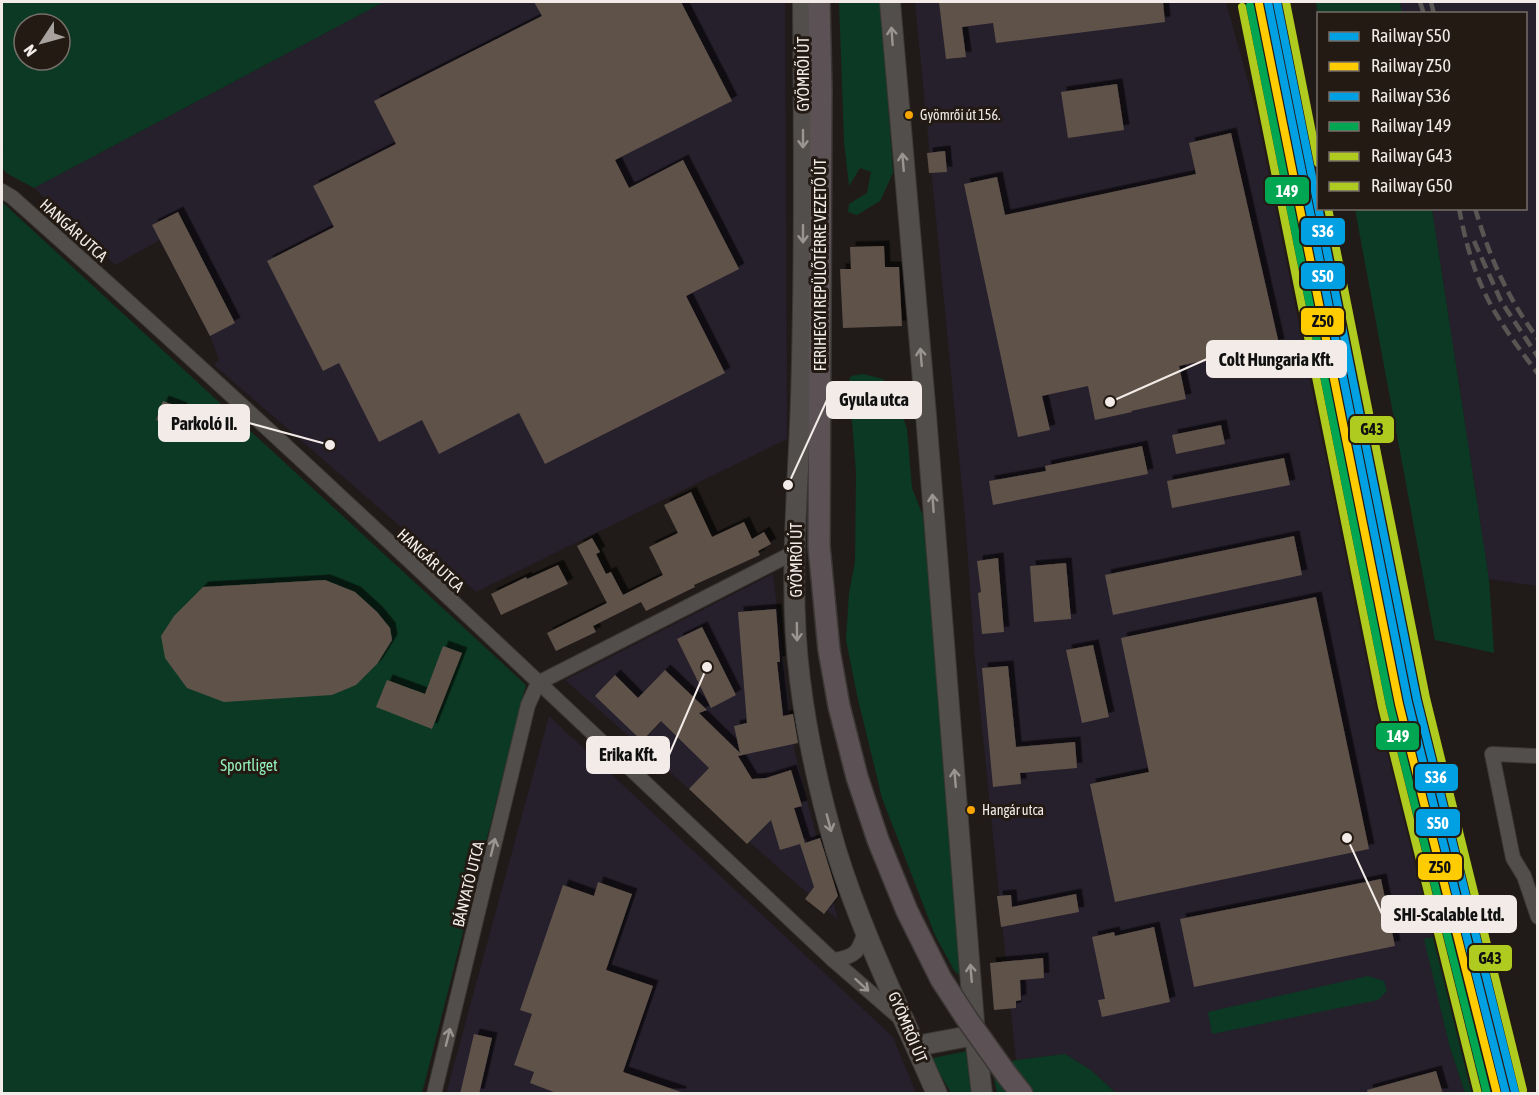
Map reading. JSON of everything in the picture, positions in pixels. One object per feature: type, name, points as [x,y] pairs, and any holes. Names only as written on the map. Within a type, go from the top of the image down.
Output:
[{"type":"main road","name":"FERIHEGYI REPÜLŐTÉRRE VEZETŐ ÚT","points":[[819,2],[821,90],[819,546],[829,650],[841,716],[857,777],[878,840],[907,911],[941,979],[1022,1094]]},
{"type":"street","name":"GYÖMRŐI ÚT","points":[[803,2],[801,399],[795,552],[800,680],[815,766],[836,849],[866,929],[937,1094]]},
{"type":"street","points":[[890,2],[926,415],[975,1035],[982,1094]]},
{"type":"street","name":"HANGÁR UTCA","points":[[2,191],[12,197],[94,270],[833,960],[907,1024]]},
{"type":"street","points":[[538,683],[795,552]]},
{"type":"street","name":"BÁNYATÓ UTCA","points":[[434,1094],[528,705],[538,683]]},
{"type":"street","points":[[1538,756],[1492,754],[1513,858],[1524,876],[1538,917]]},
{"type":"street","points":[[833,960],[846,958],[856,952],[866,929]]},
{"type":"street","points":[[916,1046],[975,1035]]},
{"type":"shaded area","points":[[384,2],[785,2],[787,439],[476,592],[214,365],[219,360],[210,336],[160,240],[115,265],[34,188]]},
{"type":"shaded area","points":[[915,2],[1226,2],[1257,114],[1323,444],[1389,707],[1436,936],[1425,940],[1450,1048],[1465,1093],[1116,1093],[1091,1070],[1065,1054],[1016,1060],[975,659],[965,518]]},
{"type":"shaded area","points":[[1400,2],[1537,2],[1537,586],[1489,579],[1432,210],[1527,210],[1527,12],[1402,12]]},
{"type":"shaded area","points":[[773,574],[795,753],[838,920],[565,680]]},
{"type":"shaded area","points":[[549,716],[893,1037],[916,1093],[446,1094]]},
{"type":"green space","points":[[2,2],[384,2],[34,188],[8,174],[2,168]]},
{"type":"green space","points":[[839,2],[881,2],[893,173],[880,201],[857,215],[848,212],[849,204],[867,193],[871,172],[860,168],[849,186],[844,141]]},
{"type":"green space","points":[[1316,2],[1400,2],[1402,12],[1318,12]]},
{"type":"green space","name":"Sportliget","points":[[2,202],[526,685],[422,1093],[2,1094]]},
{"type":"green space","points":[[1355,210],[1432,210],[1489,579],[1494,653],[1435,640]]},
{"type":"green space","points":[[863,374],[883,379],[897,399],[907,429],[912,488],[923,516],[963,979],[954,970],[935,935],[882,798],[846,640],[849,593],[855,562],[856,473],[849,382],[851,376]]},
{"type":"green space","points":[[1391,706],[1494,1093],[1465,1093],[1450,1048],[1424,939],[1436,936],[1389,707]]},
{"type":"green space","points":[[1368,976],[1384,981],[1387,991],[1378,1000],[1212,1034],[1208,1012]]},
{"type":"green space","points":[[967,1051],[973,1093],[951,1093],[932,1060]]},
{"type":"green space","points":[[1065,1054],[1091,1070],[1116,1093],[997,1093],[992,1068],[1016,1060]]},
{"type":"building","points":[[534,2],[681,2],[732,101],[615,160],[629,188],[683,160],[739,269],[686,296],[725,373],[545,464],[519,413],[439,454],[422,420],[379,442],[339,363],[323,371],[267,261],[334,227],[313,186],[396,144],[374,101],[542,16]]},
{"type":"building","points":[[939,2],[1163,2],[1165,22],[996,43],[993,23],[962,27],[966,57],[946,59]]},
{"type":"building","points":[[1117,84],[1124,130],[1068,138],[1061,92]]},
{"type":"building","points":[[1231,133],[1279,344],[1179,366],[1186,399],[1132,412],[1095,420],[1088,386],[1042,396],[1050,430],[1018,437],[964,184],[997,177],[1005,215],[1196,174],[1189,143]]},
{"type":"building","points":[[945,151],[947,172],[929,173],[927,153]]},
{"type":"building","points":[[178,212],[235,323],[210,336],[152,225]]},
{"type":"building","points":[[884,246],[885,267],[899,267],[902,326],[843,328],[840,269],[851,269],[850,247]]},
{"type":"building","points":[[163,401],[182,408],[175,427],[156,420]]},
{"type":"building","points":[[1221,425],[1225,444],[1176,454],[1172,435]]},
{"type":"building","points":[[1142,446],[1148,474],[993,505],[989,481],[1046,471],[1045,466]]},
{"type":"building","points":[[1284,458],[1290,485],[1172,508],[1167,481]]},
{"type":"building","points":[[691,492],[712,537],[744,522],[752,539],[764,532],[771,544],[758,551],[760,555],[694,585],[695,587],[646,611],[641,602],[593,626],[596,632],[556,651],[547,633],[607,603],[577,546],[592,538],[600,552],[596,554],[606,574],[611,572],[623,595],[663,575],[649,547],[678,533],[664,505]]},
{"type":"building","points":[[1294,536],[1302,575],[1113,615],[1105,575]]},
{"type":"building","points":[[998,558],[1004,632],[982,634],[978,593],[981,592],[977,561]]},
{"type":"building","points":[[1066,563],[1071,619],[1034,622],[1030,566]]},
{"type":"building","points":[[558,565],[568,584],[501,615],[491,594]]},
{"type":"building","points":[[325,580],[355,592],[377,612],[390,628],[392,640],[377,664],[356,685],[332,695],[224,702],[187,688],[165,658],[161,636],[174,616],[203,587]]},
{"type":"building","points":[[1316,597],[1369,849],[1115,902],[1090,784],[1149,772],[1121,638]]},
{"type":"building","points":[[776,609],[780,662],[777,662],[783,716],[793,714],[798,743],[738,756],[752,779],[766,778],[791,770],[802,806],[794,808],[805,843],[820,838],[838,896],[824,914],[805,899],[814,887],[800,844],[780,850],[771,820],[747,844],[689,789],[709,768],[661,721],[642,741],[595,696],[615,675],[638,698],[665,670],[707,710],[699,713],[740,753],[734,726],[747,723],[738,612]]},
{"type":"building","points":[[702,627],[736,695],[711,708],[677,639]]},
{"type":"building","points":[[1093,645],[1109,717],[1082,723],[1066,650]]},
{"type":"building","points":[[443,646],[462,653],[432,729],[376,707],[387,680],[425,694]]},
{"type":"building","points":[[1008,666],[1016,747],[1075,742],[1077,768],[1020,773],[1021,784],[993,787],[982,668]]},
{"type":"building","points":[[1381,879],[1395,946],[1194,987],[1180,919]]},
{"type":"building","points":[[598,882],[632,894],[606,970],[653,986],[623,1072],[681,1092],[681,1094],[559,1094],[530,1083],[534,1072],[514,1065],[532,1014],[520,1010],[563,885],[594,896]]},
{"type":"building","points":[[1076,894],[1079,912],[1001,927],[997,896],[1011,895],[1012,907]]},
{"type":"building","points":[[1154,927],[1170,1002],[1102,1017],[1098,1000],[1105,999],[1092,937],[1114,932],[1115,936]]},
{"type":"building","points":[[1043,958],[1044,978],[1020,980],[1021,1000],[1016,1001],[1016,1008],[994,1010],[990,963]]},
{"type":"building","points":[[474,1034],[492,1038],[479,1094],[460,1094]]},
{"type":"building","points":[[1436,1071],[1443,1094],[1368,1094],[1367,1090]]},
{"type":"railway","points":[[1258,2],[1399,704],[1498,1094]]},
{"type":"railway","points":[[1420,2],[1423,12]]},
{"type":"railway","points":[[1431,2],[1434,12]]},
{"type":"railway","points":[[1459,210],[1469,250],[1484,291],[1517,346],[1538,374]]},
{"type":"railway","points":[[1476,210],[1500,276],[1517,308],[1538,339]]},
{"type":"railway","points":[[1474,241],[1501,301],[1538,357]]},
{"type":"rail line","name":"S50","points":[[1268,2],[1408,702],[1506,1094]]},
{"type":"rail line","name":"S36","points":[[1277,2],[1317,201]]},
{"type":"rail line","name":"G43","points":[[1286,2],[1317,158]]},
{"type":"rail line","name":"Z50","points":[[1259,4],[1399,704],[1497,1094]]},
{"type":"rail line","name":"149","points":[[1250,6],[1390,706],[1487,1094]]},
{"type":"rail line","name":"G50","points":[[1242,7],[1382,707],[1478,1094]]},
{"type":"rail line","name":"S36","points":[[1319,210],[1417,700],[1515,1092]]},
{"type":"rail line","name":"G43","points":[[1328,210],[1426,698],[1523,1090]]},
{"type":"place","name":"Gyömrői út 156.","points":[[909,115]]},
{"type":"place","name":"Colt Hungaria Kft.","points":[[1110,402]]},
{"type":"place","name":"Parkoló II.","points":[[330,445]]},
{"type":"place","name":"Gyula utca","points":[[788,485]]},
{"type":"place","name":"Erika Kft.","points":[[707,667]]},
{"type":"place","name":"Hangár utca","points":[[971,810]]},
{"type":"place","name":"SHI-Scalable Ltd.","points":[[1347,838]]}]
